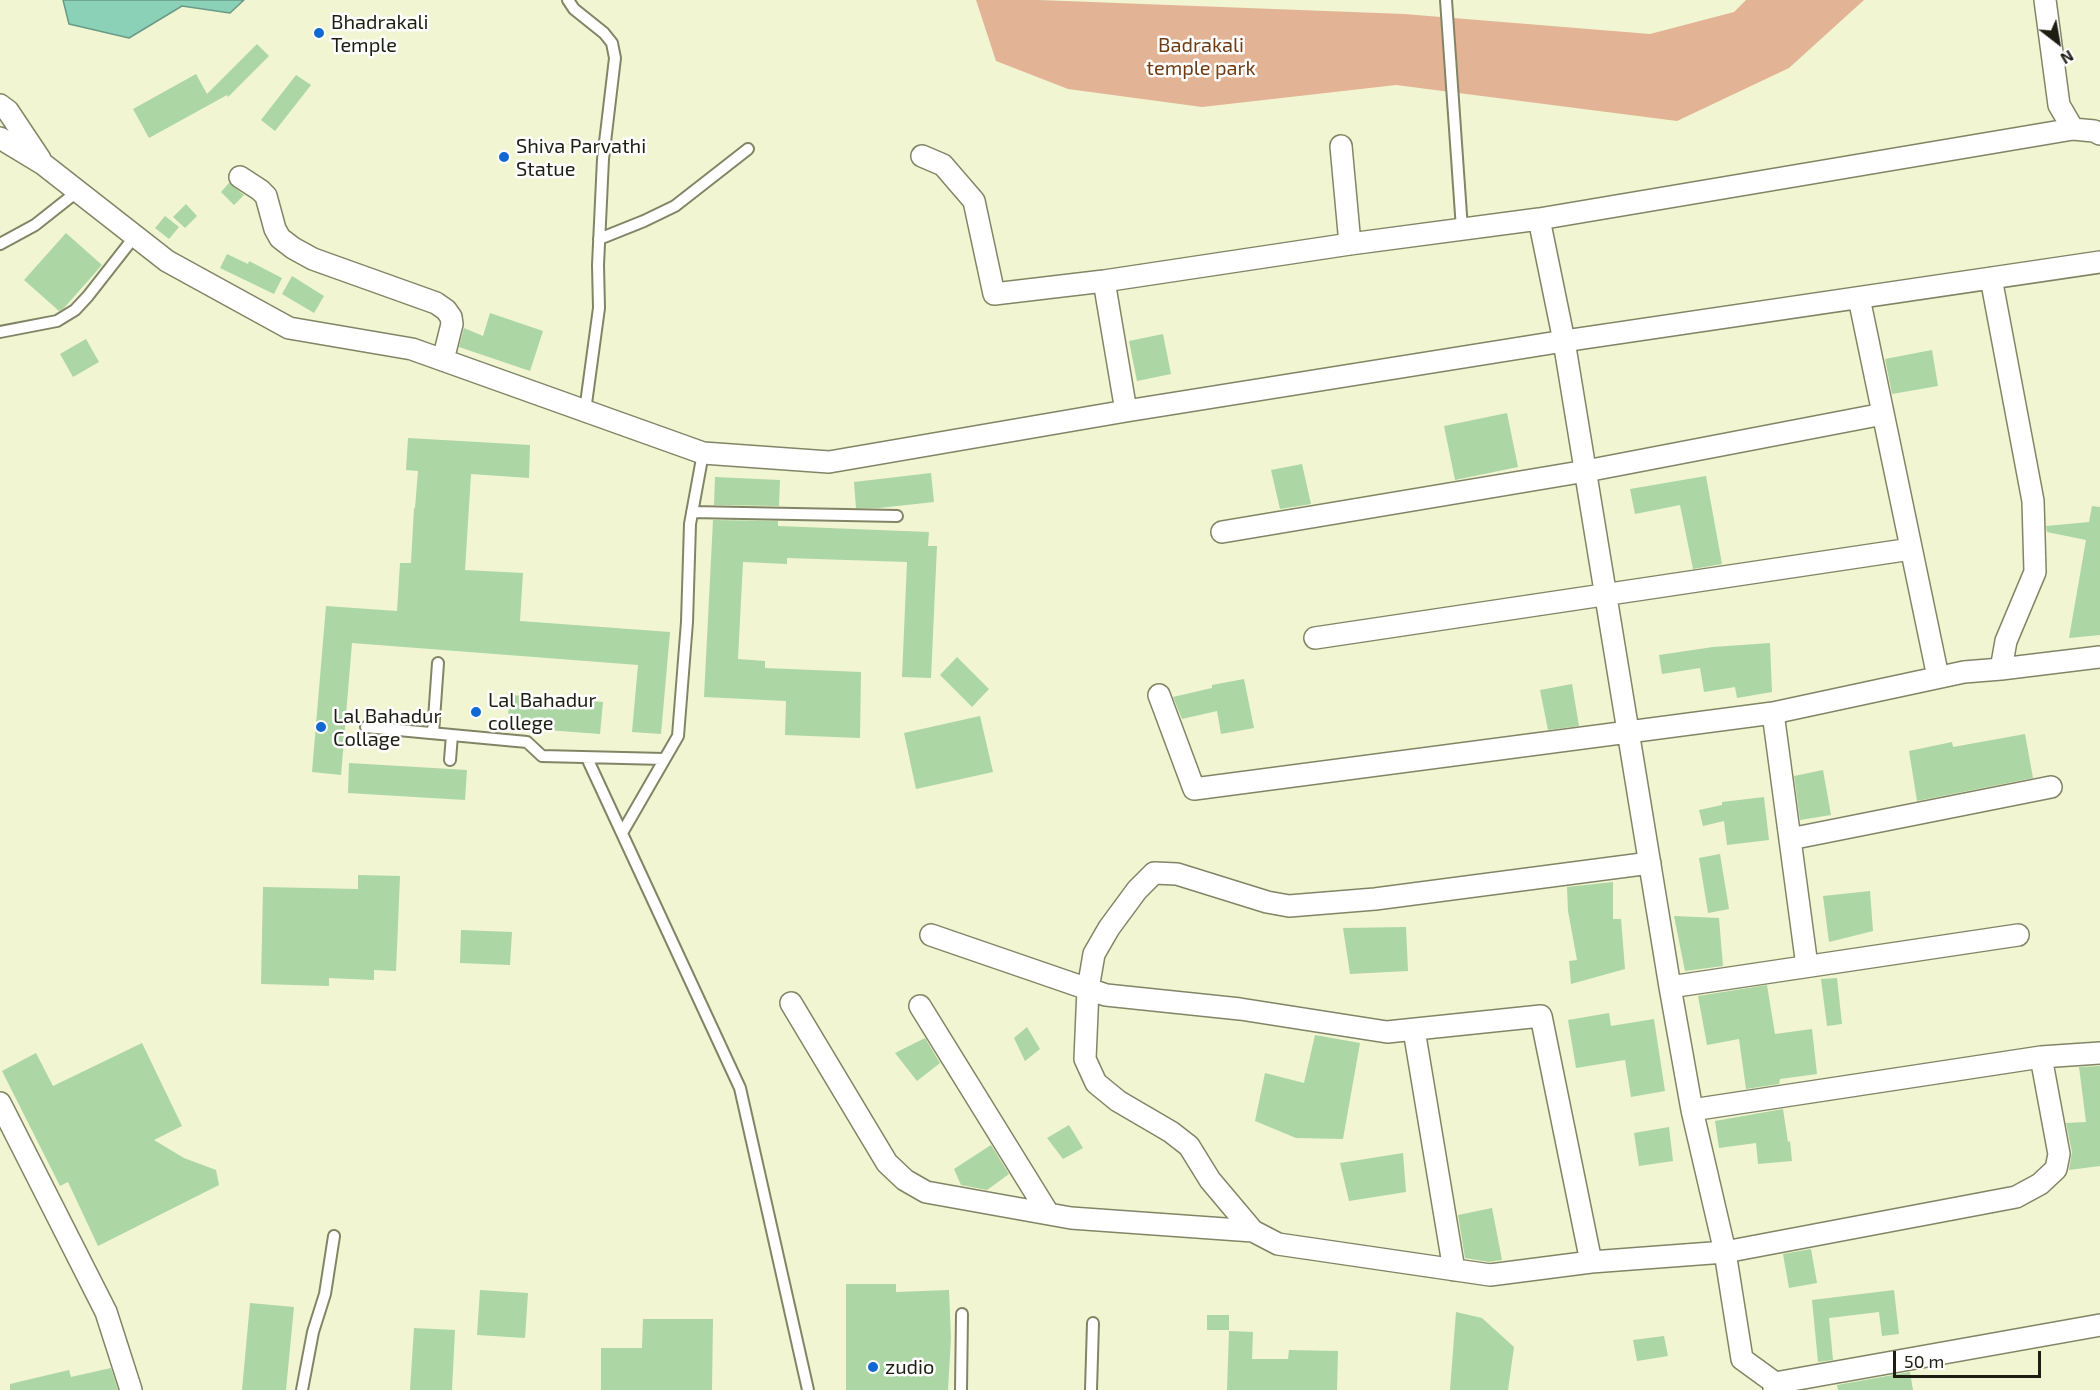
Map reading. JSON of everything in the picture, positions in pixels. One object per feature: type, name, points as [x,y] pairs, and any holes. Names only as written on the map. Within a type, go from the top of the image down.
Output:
[{"type":"street","points":[[2045,0],[2058,105],[2073,129]]},
{"type":"street","points":[[0,105],[8,111],[43,164]]},
{"type":"street","points":[[922,156],[943,165],[975,201],[994,294],[1104,281],[1350,244],[1539,219],[2073,129],[2094,131],[2100,134]]},
{"type":"street","points":[[0,138],[43,164],[167,261],[290,328],[412,349],[703,453],[830,462],[1126,411],[1564,341],[2100,262]]},
{"type":"street","points":[[1341,146],[1350,244]]},
{"type":"street","points":[[240,177],[266,196],[274,229],[280,238],[293,248],[313,259],[436,303],[446,310],[451,317],[452,324],[443,360]]},
{"type":"street","points":[[1539,219],[1564,341],[1670,987],[1692,1110],[1725,1252],[1742,1359],[1774,1386],[2100,1325]]},
{"type":"street","points":[[1991,278],[2033,501],[2035,572],[2013,621],[2006,641],[2001,669]]},
{"type":"street","points":[[1104,281],[1126,411]]},
{"type":"street","points":[[1859,298],[1938,677]]},
{"type":"street","points":[[1222,532],[1586,471],[1883,414]]},
{"type":"street","points":[[1316,638],[1911,549]]},
{"type":"street","points":[[1160,695],[1194,789],[1773,713],[1964,672],[2100,657]]},
{"type":"street","points":[[1773,713],[1807,966]]},
{"type":"street","points":[[1790,839],[2051,787]]},
{"type":"street","points":[[1252,1231],[1210,1180],[1189,1146],[1171,1132],[1118,1101],[1096,1083],[1085,1059],[1088,988],[1094,954],[1109,928],[1137,890],[1154,873],[1177,874],[1267,902],[1288,906],[1375,899],[1650,863]]},
{"type":"street","points":[[931,935],[1106,995],[1240,1008],[1388,1032],[1541,1016],[1591,1262]]},
{"type":"street","points":[[1670,987],[2018,935]]},
{"type":"street","points":[[791,1003],[887,1163],[905,1180],[926,1192],[1071,1218],[1252,1231],[1278,1244],[1490,1275],[1591,1262],[1725,1252],[2016,1197],[2040,1184],[2056,1169],[2059,1154],[2041,1057]]},
{"type":"street","points":[[920,1006],[1048,1213]]},
{"type":"street","points":[[1414,1030],[1454,1270]]},
{"type":"street","points":[[1692,1110],[2041,1057],[2100,1053]]},
{"type":"street","points":[[0,1103],[106,1312],[131,1390]]},
{"type":"lane","points":[[568,0],[574,9],[604,33],[612,43],[615,58],[603,159],[599,239],[599,308],[585,411]]},
{"type":"lane","points":[[1446,0],[1462,229]]},
{"type":"lane","points":[[599,239],[675,206],[748,149]]},
{"type":"lane","points":[[0,244],[34,225],[78,191]]},
{"type":"lane","points":[[0,332],[57,321],[75,310],[135,236]]},
{"type":"lane","points":[[622,833],[678,736],[687,622],[692,512],[703,453]]},
{"type":"lane","points":[[692,512],[897,516]]},
{"type":"lane","points":[[433,733],[438,663]]},
{"type":"lane","points":[[366,727],[527,742],[542,756],[664,759]]},
{"type":"lane","points":[[450,760],[452,735]]},
{"type":"lane","points":[[587,758],[740,1088],[807,1390]]},
{"type":"lane","points":[[302,1390],[313,1332],[325,1294],[334,1236]]},
{"type":"lane","points":[[961,1390],[962,1314]]},
{"type":"lane","points":[[1091,1390],[1093,1323]]},
{"type":"green space","name":"Badrakali temple park","points":[[976,0],[1039,0],[1404,14],[1650,34],[1734,12],[1746,0],[1864,0],[1789,68],[1677,121],[1396,85],[1202,107],[1068,89],[996,61]]},
{"type":"shaded area","points":[[63,0],[244,0],[230,13],[182,6],[129,38],[69,24]]},
{"type":"building","points":[[257,44],[269,56],[228,97],[227,95],[149,138],[133,109],[196,74],[207,94]]},
{"type":"building","points":[[296,75],[311,85],[275,131],[261,120]]},
{"type":"building","points":[[229,183],[244,195],[234,205],[221,192]]},
{"type":"building","points":[[186,204],[197,216],[185,228],[173,217]]},
{"type":"building","points":[[165,216],[179,227],[169,239],[155,228]]},
{"type":"building","points":[[66,233],[102,265],[59,311],[24,280]]},
{"type":"building","points":[[227,254],[248,264],[249,261],[282,278],[274,294],[220,268]]},
{"type":"building","points":[[292,276],[324,296],[314,313],[282,294]]},
{"type":"building","points":[[490,313],[543,331],[530,371],[459,347],[464,328],[483,336]]},
{"type":"building","points":[[1163,334],[1171,374],[1137,381],[1129,341]]},
{"type":"building","points":[[86,339],[99,362],[73,377],[60,354]]},
{"type":"building","points":[[1932,350],[1938,386],[1892,394],[1885,359]]},
{"type":"building","points":[[1507,413],[1518,467],[1455,480],[1444,426]]},
{"type":"building","points":[[408,438],[530,445],[529,478],[471,474],[465,570],[523,573],[520,621],[670,632],[661,734],[632,732],[638,665],[352,643],[341,775],[312,772],[326,606],[397,611],[400,563],[411,563],[418,471],[406,470]]},
{"type":"building","points":[[1302,464],[1311,504],[1280,509],[1271,470]]},
{"type":"building","points":[[931,473],[934,502],[856,508],[854,482]]},
{"type":"building","points":[[1706,476],[1722,564],[1693,569],[1680,505],[1635,514],[1630,489]]},
{"type":"building","points":[[715,477],[780,480],[779,506],[714,505]]},
{"type":"building","points":[[2092,506],[2100,507],[2100,635],[2069,638],[2086,540],[2047,532],[2046,526],[2089,522]]},
{"type":"building","points":[[713,520],[778,521],[778,526],[929,532],[928,546],[937,546],[931,678],[902,677],[907,562],[787,558],[787,564],[743,562],[738,659],[765,661],[765,668],[861,672],[860,738],[785,735],[786,701],[704,697]]},
{"type":"building","points":[[1770,643],[1772,692],[1737,698],[1735,687],[1704,692],[1700,668],[1662,674],[1659,655],[1713,647]]},
{"type":"building","points":[[957,657],[989,689],[972,707],[940,675]]},
{"type":"building","points":[[1244,679],[1254,728],[1221,734],[1217,711],[1182,719],[1173,697],[1212,688],[1212,685]]},
{"type":"building","points":[[1572,684],[1579,726],[1548,730],[1540,690]]},
{"type":"building","points":[[510,695],[603,702],[600,734],[507,727]]},
{"type":"building","points":[[980,716],[993,772],[916,789],[904,733]]},
{"type":"building","points":[[2025,734],[2033,778],[1917,801],[1909,751],[1952,742],[1953,747]]},
{"type":"building","points":[[349,763],[467,770],[465,800],[348,793]]},
{"type":"building","points":[[1823,770],[1831,815],[1800,820],[1794,776]]},
{"type":"building","points":[[1764,797],[1769,840],[1727,845],[1724,821],[1703,826],[1699,810],[1722,805],[1722,802]]},
{"type":"building","points":[[1720,854],[1729,909],[1708,913],[1699,858]]},
{"type":"building","points":[[358,875],[400,876],[396,971],[374,970],[374,980],[329,978],[329,986],[261,984],[263,887],[358,889]]},
{"type":"building","points":[[1613,882],[1613,919],[1621,919],[1625,969],[1571,984],[1569,961],[1577,960],[1568,911],[1567,887]]},
{"type":"building","points":[[1870,891],[1873,931],[1829,942],[1823,896]]},
{"type":"building","points":[[1674,916],[1719,918],[1723,966],[1685,971]]},
{"type":"building","points":[[1406,927],[1408,971],[1350,974],[1343,928]]},
{"type":"building","points":[[461,930],[512,932],[510,965],[460,963]]},
{"type":"building","points":[[1837,978],[1842,1024],[1827,1026],[1821,979]]},
{"type":"building","points":[[1767,985],[1775,1034],[1812,1029],[1817,1074],[1780,1079],[1779,1084],[1746,1089],[1739,1039],[1707,1045],[1698,996]]},
{"type":"building","points":[[1609,1013],[1611,1026],[1654,1019],[1665,1091],[1631,1097],[1625,1060],[1576,1068],[1568,1020]]},
{"type":"building","points":[[1027,1027],[1040,1049],[1025,1061],[1014,1038]]},
{"type":"building","points":[[1315,1035],[1360,1043],[1343,1139],[1296,1138],[1255,1121],[1265,1073],[1304,1083]]},
{"type":"building","points":[[925,1038],[940,1063],[917,1081],[895,1053]]},
{"type":"building","points":[[142,1043],[182,1126],[154,1140],[184,1158],[216,1170],[219,1185],[98,1246],[68,1182],[60,1186],[2,1071],[36,1053],[53,1086]]},
{"type":"building","points":[[2100,1066],[2100,1166],[2069,1170],[2072,1152],[2066,1123],[2086,1122],[2079,1067]]},
{"type":"building","points":[[1783,1109],[1792,1161],[1758,1164],[1756,1143],[1719,1148],[1715,1121]]},
{"type":"building","points":[[1069,1125],[1083,1148],[1063,1159],[1047,1138]]},
{"type":"building","points":[[1669,1127],[1673,1161],[1639,1166],[1634,1133]]},
{"type":"building","points":[[991,1145],[1009,1174],[987,1190],[961,1185],[954,1169]]},
{"type":"building","points":[[1403,1153],[1406,1192],[1349,1201],[1340,1163]]},
{"type":"building","points":[[1492,1208],[1502,1260],[1489,1262],[1465,1258],[1458,1215]]},
{"type":"building","points":[[1811,1249],[1817,1283],[1789,1288],[1783,1254]]},
{"type":"building","points":[[846,1284],[896,1284],[896,1292],[949,1290],[951,1338],[948,1390],[846,1390]]},
{"type":"building","points":[[480,1290],[528,1293],[525,1338],[477,1335]]},
{"type":"building","points":[[1894,1290],[1899,1334],[1882,1336],[1879,1312],[1829,1318],[1833,1360],[1818,1362],[1812,1300]]},
{"type":"building","points":[[250,1303],[294,1307],[286,1390],[242,1390]]},
{"type":"building","points":[[1456,1312],[1482,1318],[1514,1347],[1508,1390],[1450,1390]]},
{"type":"building","points":[[1207,1315],[1229,1315],[1229,1330],[1207,1330]]},
{"type":"building","points":[[643,1319],[713,1319],[712,1390],[601,1390],[601,1348],[642,1348]]},
{"type":"building","points":[[414,1328],[455,1330],[452,1390],[410,1390]]},
{"type":"building","points":[[1229,1331],[1253,1332],[1252,1359],[1288,1359],[1289,1350],[1338,1351],[1337,1390],[1227,1390]]},
{"type":"building","points":[[1664,1336],[1668,1356],[1637,1361],[1633,1340]]},
{"type":"building","points":[[111,1368],[118,1390],[10,1390],[10,1384],[69,1370],[71,1377]]},
{"type":"building","points":[[1910,1372],[1913,1390],[1838,1390],[1837,1385]]},
{"type":"place","name":"Bhadrakali Temple","points":[[319,33]]},
{"type":"place","name":"Shiva Parvathi Statue","points":[[504,157]]},
{"type":"place","name":"Lal Bahadur college","points":[[476,712]]},
{"type":"place","name":"Lal Bahadur Collage","points":[[321,727]]},
{"type":"place","name":"zudio","points":[[873,1367]]}]
